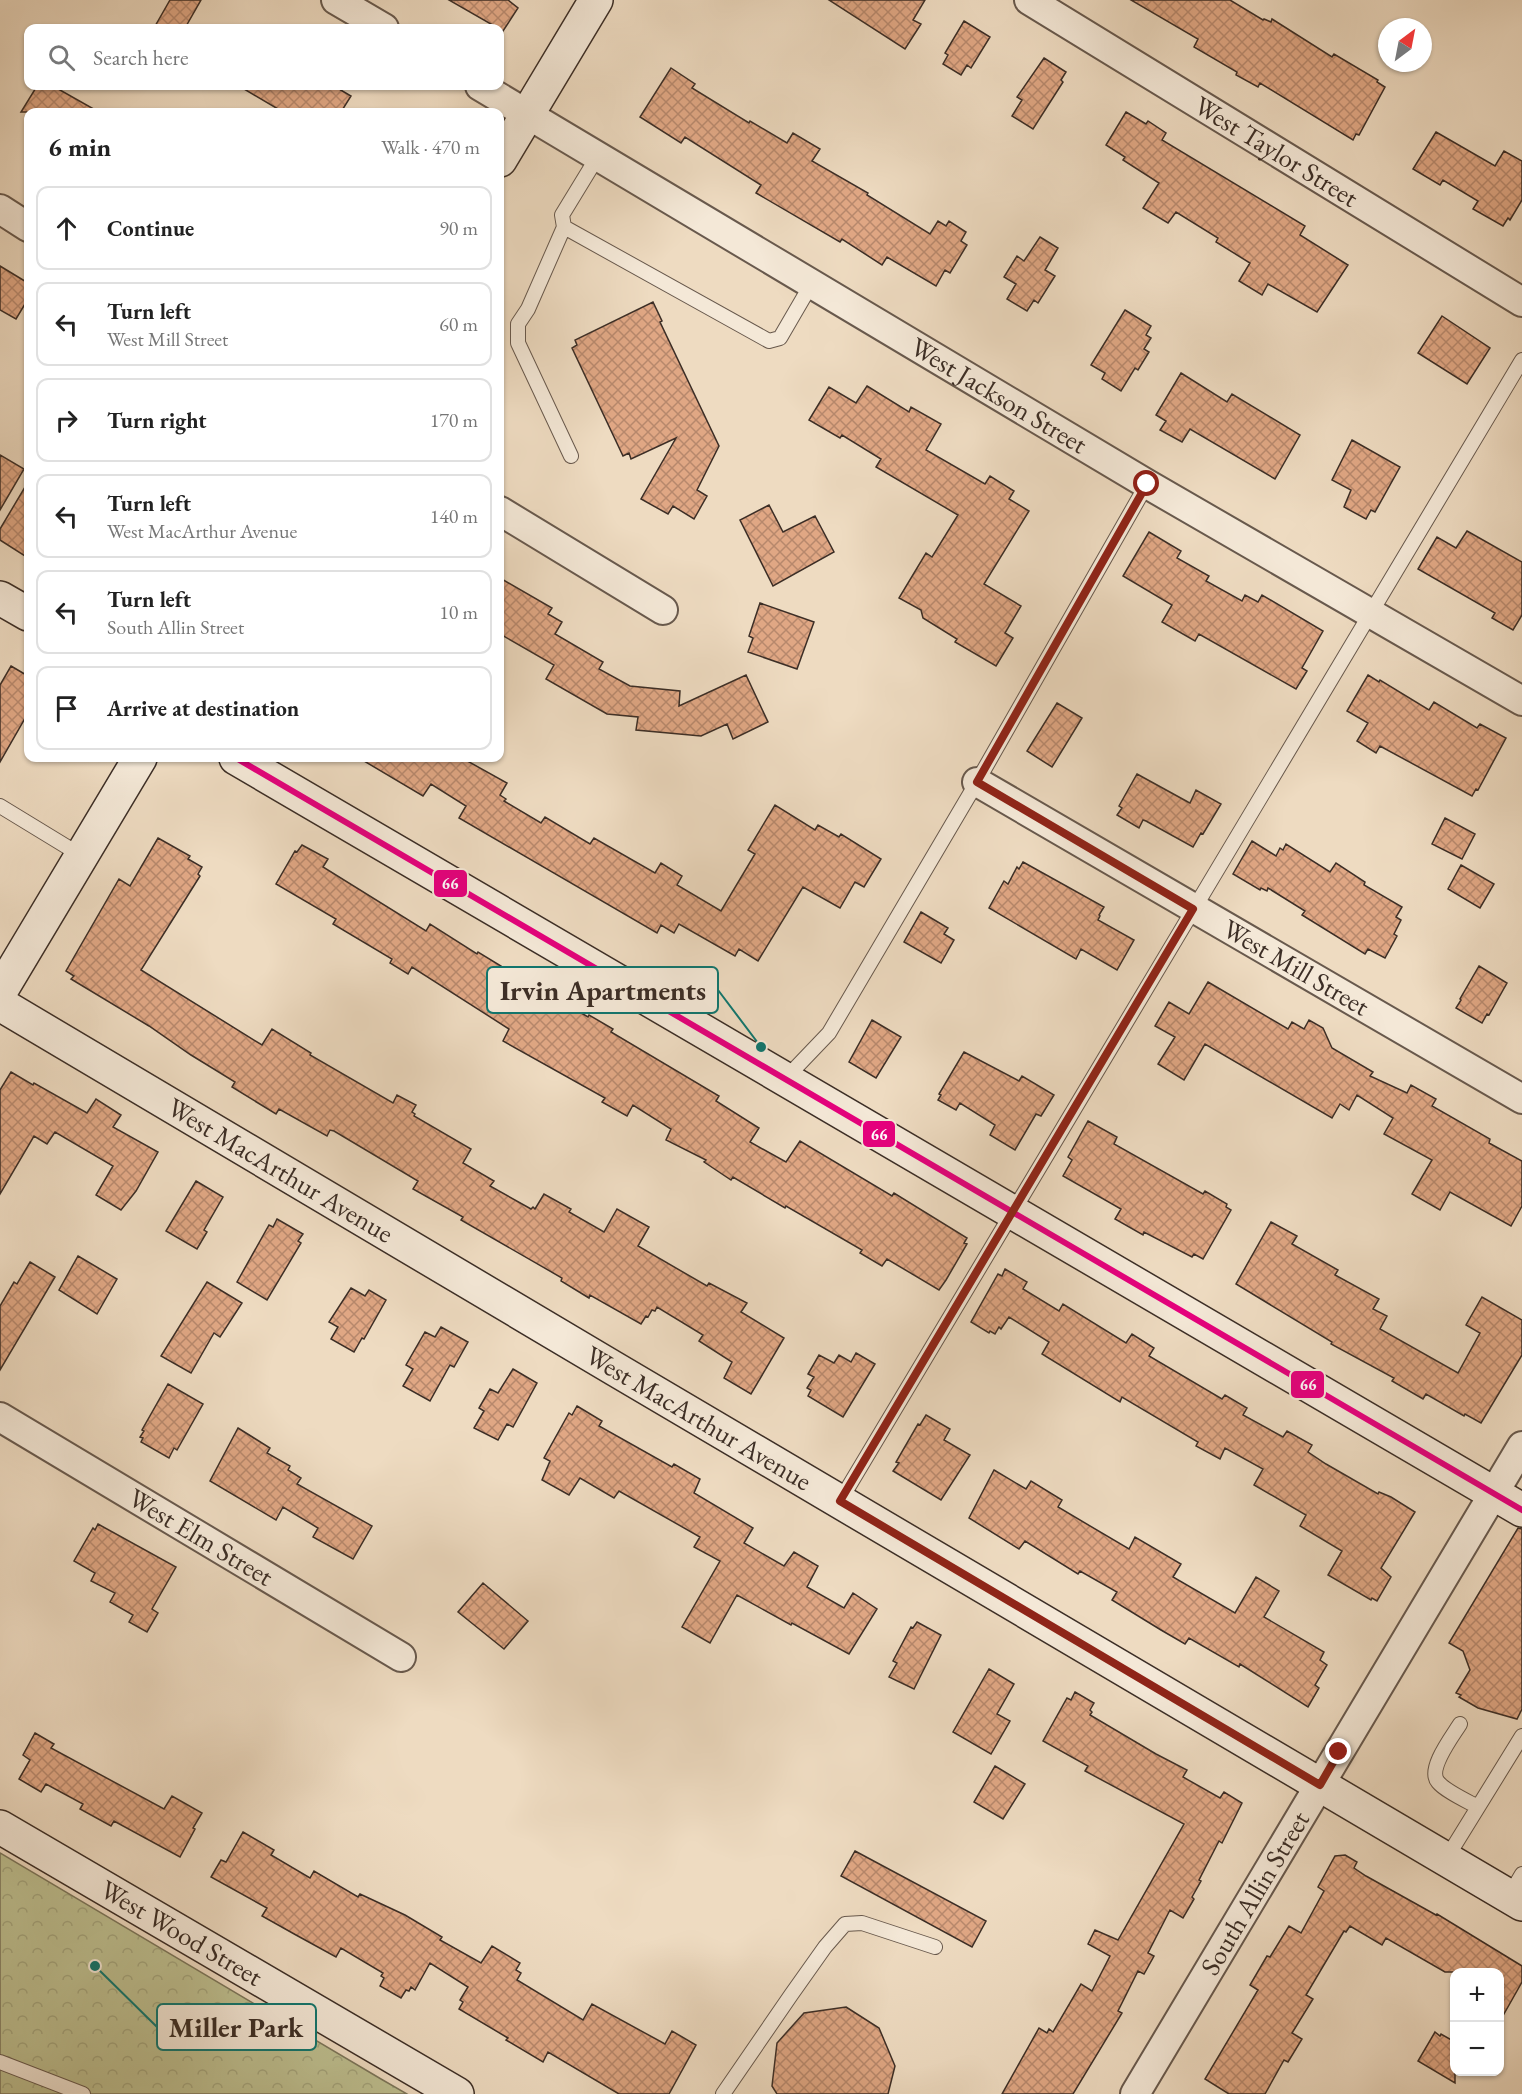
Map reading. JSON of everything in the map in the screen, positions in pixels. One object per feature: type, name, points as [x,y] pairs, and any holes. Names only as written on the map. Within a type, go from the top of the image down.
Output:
[{"type":"main road","points":[[504,153],[596,0]]},
{"type":"main road","points":[[0,598],[24,612]]},
{"type":"main road","points":[[0,992],[138,762]]},
{"type":"main road","points":[[243,762],[1522,1509]]},
{"type":"main road","name":"West MacArthur Avenue","points":[[0,1004],[1445,1859],[1518,1892]]},
{"type":"main road","name":"West Wood Street","points":[[0,1827],[427,2082],[457,2094]]},
{"type":"street","points":[[336,0],[377,24]]},
{"type":"street","name":"West Taylor Street","points":[[1029,0],[1522,302]]},
{"type":"street","name":"West Jackson Street","points":[[487,90],[1147,484],[1522,701]]},
{"type":"street","points":[[0,209],[24,224]]},
{"type":"street","points":[[504,513],[663,610]]},
{"type":"street","name":"West Mill Street","points":[[977,782],[1522,1100]]},
{"type":"street","name":"West Elm Street","points":[[0,1417],[401,1657]]},
{"type":"street","name":"South Allin Street","points":[[1135,2094],[1522,1446]]},
{"type":"lane","points":[[571,456],[518,343],[518,324],[528,309],[564,227],[562,215],[598,156]]},
{"type":"lane","points":[[564,227],[769,341],[780,338],[812,283]]},
{"type":"lane","points":[[840,1501],[1522,360]]},
{"type":"lane","points":[[785,1078],[829,1033],[977,782],[1147,484]]},
{"type":"lane","points":[[0,806],[82,856]]},
{"type":"lane","points":[[1460,1724],[1435,1767],[1435,1776],[1438,1784],[1478,1807]]},
{"type":"lane","points":[[1445,1859],[1522,1736]]},
{"type":"lane","points":[[723,2094],[818,1957],[845,1924],[862,1923],[935,1947]]},
{"type":"lane","points":[[0,2062],[82,2094]]},
{"type":"green space","points":[[0,1853],[381,2079],[407,2094],[0,2094]]},
{"type":"building","points":[[170,0],[201,0],[187,24],[156,24]]},
{"type":"building","points":[[449,0],[508,0],[518,8],[504,29],[504,24],[491,24]]},
{"type":"building","points":[[829,0],[925,0],[913,20],[921,24],[905,49]]},
{"type":"building","points":[[1131,0],[1230,0],[1263,20],[1271,22],[1272,19],[1332,57],[1334,54],[1378,80],[1377,82],[1385,87],[1359,135],[1356,134],[1353,140],[1260,83],[1258,87],[1236,75],[1237,72],[1194,47],[1198,39]]},
{"type":"building","points":[[964,21],[990,37],[971,68],[967,65],[961,75],[943,64],[948,55],[945,53]]},
{"type":"building","points":[[1044,58],[1066,72],[1061,80],[1063,82],[1033,129],[1012,116],[1022,100],[1017,97]]},
{"type":"building","points":[[671,68],[695,84],[692,88],[749,123],[750,121],[787,143],[793,133],[820,149],[812,161],[868,193],[867,195],[930,234],[938,221],[946,226],[949,221],[966,232],[961,241],[967,245],[950,273],[945,270],[936,286],[887,257],[882,265],[842,239],[840,242],[756,193],[761,185],[685,137],[681,143],[640,117]]},
{"type":"building","points":[[35,90],[60,90],[92,108],[24,108],[24,112],[21,112]]},
{"type":"building","points":[[246,90],[341,90],[351,96],[344,108],[276,108]]},
{"type":"building","points":[[1126,112],[1146,124],[1148,121],[1166,133],[1162,140],[1305,226],[1300,235],[1348,265],[1317,312],[1268,284],[1262,295],[1239,281],[1250,263],[1216,242],[1218,238],[1176,212],[1168,223],[1143,208],[1159,183],[1123,160],[1125,157],[1106,145]]},
{"type":"building","points":[[1436,132],[1495,166],[1504,151],[1522,161],[1522,200],[1510,220],[1508,218],[1503,226],[1473,209],[1478,201],[1443,180],[1440,185],[1413,169]]},
{"type":"building","points":[[1040,237],[1058,248],[1045,270],[1055,276],[1038,303],[1034,300],[1027,311],[1007,299],[1016,284],[1004,277],[1017,256],[1024,261]]},
{"type":"building","points":[[0,266],[24,281],[24,306],[16,319],[0,310]]},
{"type":"building","points":[[653,302],[662,321],[660,322],[719,446],[697,490],[707,496],[694,519],[673,506],[668,514],[641,499],[676,438],[631,459],[629,453],[623,456],[572,348],[577,345],[575,340]]},
{"type":"building","points":[[1125,310],[1151,326],[1146,335],[1151,338],[1144,349],[1149,352],[1138,370],[1135,368],[1121,391],[1102,379],[1105,373],[1091,365]]},
{"type":"building","points":[[1442,316],[1490,348],[1467,384],[1418,353]]},
{"type":"building","points":[[1181,373],[1227,402],[1232,394],[1300,435],[1275,479],[1190,429],[1182,442],[1160,430],[1166,421],[1156,415]]},
{"type":"building","points":[[867,386],[909,412],[911,407],[941,424],[926,450],[985,484],[990,476],[1014,491],[1009,499],[1029,511],[984,584],[1021,606],[1005,633],[1013,638],[996,666],[955,642],[957,639],[923,618],[921,610],[899,598],[926,553],[932,557],[958,515],[876,467],[881,459],[842,435],[840,438],[809,420],[829,387],[856,403]]},
{"type":"building","points":[[1352,440],[1400,467],[1375,512],[1371,510],[1366,519],[1344,507],[1351,490],[1332,480]]},
{"type":"building","points":[[0,455],[24,469],[0,510]]},
{"type":"building","points":[[24,489],[24,555],[0,540],[0,529]]},
{"type":"building","points":[[769,505],[783,532],[815,516],[834,552],[773,586],[740,520]]},
{"type":"building","points":[[1467,531],[1522,562],[1522,615],[1513,630],[1492,618],[1495,613],[1418,569],[1437,537],[1456,548]]},
{"type":"building","points":[[1149,532],[1181,551],[1177,558],[1209,576],[1206,581],[1242,601],[1245,595],[1258,602],[1262,595],[1323,631],[1302,668],[1307,671],[1296,689],[1199,634],[1195,641],[1162,622],[1172,605],[1123,576]]},
{"type":"building","points":[[504,580],[552,608],[548,614],[562,622],[555,634],[603,662],[599,669],[630,686],[680,691],[679,706],[746,675],[768,722],[733,739],[727,724],[701,736],[636,730],[638,717],[607,714],[546,679],[554,665],[504,636]]},
{"type":"building","points":[[760,603],[814,622],[797,669],[748,652],[753,638],[749,636]]},
{"type":"building","points":[[11,666],[24,674],[24,720],[0,762],[0,685]]},
{"type":"building","points":[[1368,675],[1429,710],[1434,702],[1477,728],[1480,724],[1506,738],[1478,790],[1476,789],[1472,796],[1380,746],[1376,753],[1357,741],[1368,723],[1347,711]]},
{"type":"building","points":[[1057,703],[1082,718],[1052,767],[1027,751]]},
{"type":"building","points":[[366,762],[469,762],[507,783],[500,795],[506,799],[504,801],[541,823],[545,817],[590,844],[594,838],[655,873],[661,863],[682,876],[677,885],[721,911],[755,854],[748,850],[775,805],[815,830],[818,825],[839,837],[841,834],[881,859],[864,887],[855,882],[840,908],[803,887],[758,961],[739,949],[735,956],[679,924],[674,933],[661,925],[657,933],[459,818],[466,806],[431,784],[423,796]]},
{"type":"building","points":[[1137,774],[1190,803],[1196,790],[1221,804],[1193,847],[1146,821],[1143,820],[1139,828],[1117,815],[1122,808],[1119,806]]},
{"type":"building","points":[[1445,818],[1475,834],[1462,859],[1432,844]]},
{"type":"building","points":[[158,838],[190,856],[188,859],[202,867],[198,874],[200,876],[141,970],[262,1045],[272,1029],[311,1053],[310,1055],[393,1103],[397,1095],[416,1105],[412,1112],[414,1116],[471,1149],[463,1163],[494,1181],[490,1186],[531,1209],[533,1207],[535,1209],[544,1194],[571,1209],[569,1212],[604,1232],[617,1209],[649,1227],[638,1246],[707,1286],[709,1283],[747,1303],[741,1312],[784,1338],[751,1394],[724,1378],[732,1362],[699,1341],[703,1335],[657,1307],[648,1317],[646,1316],[641,1324],[590,1295],[589,1298],[561,1281],[562,1278],[461,1220],[463,1217],[413,1189],[418,1181],[334,1131],[330,1130],[327,1136],[279,1109],[276,1114],[232,1087],[235,1082],[71,979],[74,976],[66,971],[119,879],[130,886]]},
{"type":"building","points":[[1252,841],[1276,856],[1280,848],[1283,850],[1286,844],[1330,872],[1336,863],[1365,882],[1364,885],[1402,907],[1396,917],[1401,920],[1394,934],[1397,936],[1385,958],[1368,949],[1365,954],[1302,915],[1305,911],[1268,888],[1267,891],[1261,888],[1260,890],[1233,874]]},
{"type":"building","points":[[302,845],[328,859],[323,867],[426,931],[430,924],[477,954],[478,952],[501,966],[498,972],[533,994],[537,987],[588,1017],[589,1015],[613,1029],[611,1032],[719,1096],[716,1101],[759,1128],[750,1142],[786,1162],[800,1141],[892,1196],[894,1193],[967,1238],[964,1243],[967,1244],[946,1280],[939,1290],[887,1259],[882,1266],[860,1253],[862,1250],[733,1177],[731,1180],[704,1162],[706,1160],[666,1140],[671,1129],[633,1105],[627,1116],[602,1102],[605,1098],[503,1041],[509,1029],[412,967],[408,974],[390,963],[392,959],[333,924],[336,919],[276,884],[295,851],[297,852]]},
{"type":"building","points":[[1023,862],[1104,907],[1098,920],[1134,940],[1117,970],[1081,949],[1076,959],[989,908],[1004,881],[1008,884],[1017,867],[1019,869]]},
{"type":"building","points":[[1461,865],[1494,884],[1480,908],[1448,889]]},
{"type":"building","points":[[921,912],[948,928],[944,934],[954,940],[941,963],[904,942]]},
{"type":"building","points":[[1479,966],[1507,983],[1482,1023],[1456,1008]]},
{"type":"building","points":[[1208,982],[1288,1029],[1292,1022],[1304,1029],[1309,1020],[1323,1028],[1332,1048],[1373,1072],[1370,1076],[1407,1093],[1411,1085],[1436,1099],[1432,1106],[1490,1139],[1489,1143],[1522,1161],[1522,1206],[1511,1226],[1450,1192],[1440,1210],[1412,1194],[1432,1160],[1384,1134],[1393,1118],[1357,1095],[1349,1110],[1340,1104],[1332,1118],[1205,1044],[1184,1080],[1158,1064],[1175,1037],[1155,1026],[1169,1002],[1189,1014]]},
{"type":"building","points":[[872,1020],[901,1037],[876,1078],[849,1062]]},
{"type":"building","points":[[964,1052],[1019,1081],[1022,1076],[1054,1095],[1041,1116],[1036,1114],[1015,1150],[990,1135],[995,1125],[960,1103],[956,1110],[938,1100],[941,1095],[939,1094]]},
{"type":"building","points":[[11,1072],[87,1113],[96,1099],[121,1115],[113,1127],[158,1152],[136,1191],[121,1210],[96,1195],[113,1166],[55,1132],[47,1144],[34,1136],[0,1194],[0,1090]]},
{"type":"building","points":[[1088,1121],[1117,1137],[1114,1144],[1203,1194],[1205,1191],[1227,1204],[1226,1207],[1231,1210],[1203,1259],[1194,1254],[1192,1257],[1144,1232],[1143,1235],[1115,1219],[1121,1209],[1063,1176],[1072,1160],[1068,1157]]},
{"type":"building","points":[[196,1181],[223,1197],[204,1230],[207,1232],[197,1249],[166,1231]]},
{"type":"building","points":[[277,1219],[303,1234],[298,1241],[301,1243],[267,1300],[237,1282],[269,1225],[273,1227]]},
{"type":"building","points":[[1271,1222],[1297,1236],[1292,1244],[1338,1270],[1335,1275],[1379,1299],[1373,1309],[1387,1316],[1380,1329],[1458,1373],[1480,1333],[1466,1325],[1482,1297],[1522,1320],[1522,1355],[1481,1423],[1426,1394],[1423,1399],[1392,1381],[1394,1378],[1331,1344],[1332,1342],[1236,1284]]},
{"type":"building","points":[[78,1256],[117,1279],[97,1314],[59,1290]]},
{"type":"building","points":[[30,1262],[55,1277],[0,1370],[0,1306],[14,1282],[17,1284]]},
{"type":"building","points":[[1005,1269],[1027,1282],[1023,1289],[1059,1311],[1063,1304],[1126,1343],[1132,1334],[1154,1348],[1149,1356],[1222,1399],[1225,1395],[1247,1408],[1243,1415],[1283,1437],[1287,1431],[1312,1445],[1308,1452],[1326,1464],[1378,1494],[1379,1492],[1391,1497],[1415,1512],[1381,1568],[1391,1577],[1377,1601],[1372,1598],[1371,1600],[1328,1575],[1342,1551],[1300,1526],[1306,1515],[1254,1485],[1263,1469],[1225,1448],[1220,1459],[1196,1446],[1198,1442],[1122,1397],[1120,1402],[1042,1354],[1049,1342],[1009,1317],[995,1334],[971,1322],[998,1274],[1002,1276]]},
{"type":"building","points":[[207,1282],[242,1303],[220,1337],[214,1333],[191,1373],[161,1356]]},
{"type":"building","points":[[351,1288],[365,1296],[369,1290],[386,1300],[354,1352],[331,1339],[338,1327],[329,1322]]},
{"type":"building","points":[[441,1327],[468,1342],[454,1367],[450,1365],[430,1401],[403,1386],[413,1369],[406,1365],[425,1332],[435,1337]]},
{"type":"building","points":[[856,1353],[875,1364],[843,1417],[808,1396],[811,1390],[807,1388],[814,1377],[808,1374],[819,1355],[834,1363],[839,1355],[851,1362]]},
{"type":"building","points":[[513,1369],[537,1383],[513,1427],[507,1424],[498,1440],[474,1428],[484,1411],[479,1408],[490,1389],[498,1393]]},
{"type":"building","points":[[168,1384],[203,1404],[177,1450],[174,1448],[169,1458],[141,1442],[143,1438],[140,1437]]},
{"type":"building","points":[[577,1406],[602,1421],[599,1426],[672,1467],[674,1464],[700,1479],[694,1493],[753,1528],[744,1543],[784,1566],[794,1552],[818,1566],[807,1587],[844,1608],[853,1593],[877,1609],[849,1654],[737,1595],[710,1643],[682,1627],[720,1561],[694,1547],[700,1537],[619,1491],[614,1498],[580,1478],[569,1495],[542,1480],[550,1461],[544,1458],[569,1413],[572,1415]]},
{"type":"building","points":[[926,1415],[950,1429],[944,1440],[970,1455],[941,1500],[893,1471],[918,1424],[920,1425]]},
{"type":"building","points":[[238,1428],[270,1448],[267,1453],[290,1466],[288,1470],[301,1478],[297,1484],[372,1526],[353,1559],[313,1537],[318,1528],[283,1507],[276,1520],[210,1481]]},
{"type":"building","points":[[994,1470],[1026,1489],[1031,1481],[1062,1500],[1058,1507],[1129,1549],[1135,1537],[1181,1564],[1173,1577],[1235,1613],[1256,1577],[1279,1591],[1264,1617],[1324,1652],[1320,1660],[1327,1665],[1315,1685],[1319,1688],[1308,1707],[1240,1664],[1239,1667],[1189,1638],[1185,1644],[1161,1630],[1112,1600],[1117,1592],[1080,1571],[1078,1574],[1025,1541],[1019,1549],[969,1518]]},
{"type":"building","points":[[98,1524],[176,1567],[152,1609],[158,1613],[147,1632],[129,1622],[133,1615],[110,1602],[115,1593],[91,1581],[95,1573],[74,1561],[93,1528],[95,1530]]},
{"type":"building","points":[[1518,1528],[1522,1529],[1522,1709],[1517,1719],[1478,1708],[1459,1697],[1461,1695],[1456,1693],[1470,1670],[1463,1651],[1449,1643]]},
{"type":"building","points":[[483,1583],[528,1621],[504,1649],[458,1612]]},
{"type":"building","points":[[917,1622],[941,1635],[914,1689],[889,1677],[897,1663],[893,1661],[911,1627],[913,1628]]},
{"type":"building","points":[[989,1669],[1014,1684],[997,1714],[1010,1721],[991,1754],[953,1732]]},
{"type":"building","points":[[1075,1692],[1094,1703],[1090,1715],[1187,1770],[1183,1777],[1220,1798],[1224,1792],[1242,1803],[1222,1843],[1219,1841],[1199,1880],[1201,1881],[1192,1897],[1194,1899],[1183,1918],[1170,1910],[1148,1953],[1154,1956],[1144,1974],[1138,1971],[1118,2011],[1122,2013],[1073,2094],[1002,2094],[1039,2028],[1047,2033],[1049,2029],[1053,2032],[1081,1984],[1092,1991],[1110,1956],[1088,1944],[1095,1930],[1118,1940],[1184,1824],[1085,1771],[1088,1766],[1043,1741],[1067,1698],[1071,1700]]},
{"type":"building","points":[[35,1733],[54,1744],[51,1748],[164,1809],[172,1796],[202,1813],[180,1857],[114,1821],[111,1826],[80,1809],[83,1804],[46,1784],[41,1792],[19,1779],[30,1760],[23,1755]]},
{"type":"building","points":[[995,1766],[1025,1784],[1003,1819],[974,1802]]},
{"type":"building","points":[[243,1832],[274,1850],[271,1855],[310,1878],[314,1871],[358,1897],[360,1894],[405,1915],[442,1937],[440,1940],[481,1963],[492,1946],[520,1963],[516,1970],[521,1973],[517,1980],[583,2020],[592,2004],[665,2044],[672,2031],[696,2045],[669,2094],[619,2094],[548,2052],[543,2062],[459,2009],[463,2002],[460,2000],[468,1987],[430,1963],[415,1990],[411,1987],[401,1998],[380,1986],[384,1978],[381,1976],[383,1973],[341,1948],[336,1957],[296,1935],[262,1916],[267,1908],[211,1877],[221,1860],[226,1862]]},
{"type":"building","points":[[855,1851],[986,1921],[972,1947],[841,1876]]},
{"type":"building","points":[[1345,1855],[1357,1862],[1354,1868],[1366,1876],[1437,1914],[1522,1966],[1522,1982],[1504,2014],[1504,1968],[1450,1968],[1450,1972],[1445,1972],[1386,1938],[1382,1945],[1350,1926],[1346,1932],[1344,1931],[1306,1995],[1313,1999],[1292,2033],[1302,2039],[1288,2062],[1284,2060],[1265,2094],[1229,2094],[1205,2079],[1258,1990],[1250,1985],[1267,1956],[1270,1957],[1289,1926],[1301,1933],[1324,1891],[1318,1887],[1335,1856]]},
{"type":"building","points":[[846,2007],[879,2028],[895,2066],[888,2094],[777,2094],[772,2086],[777,2043],[804,2013]]},
{"type":"building","points":[[1435,2032],[1450,2039],[1450,2076],[1455,2076],[1455,2083],[1418,2061]]},
{"type":"transit line","name":"66","points":[[243,762],[1522,1510]]},
{"type":"place","name":"Irvin Apartments","points":[[761,1047]]},
{"type":"place","name":"Miller Park","points":[[95,1966]]},
{"type":"route","points":[[1147,484],[977,782],[1193,909],[840,1501],[1320,1785],[1339,1752]]}]
